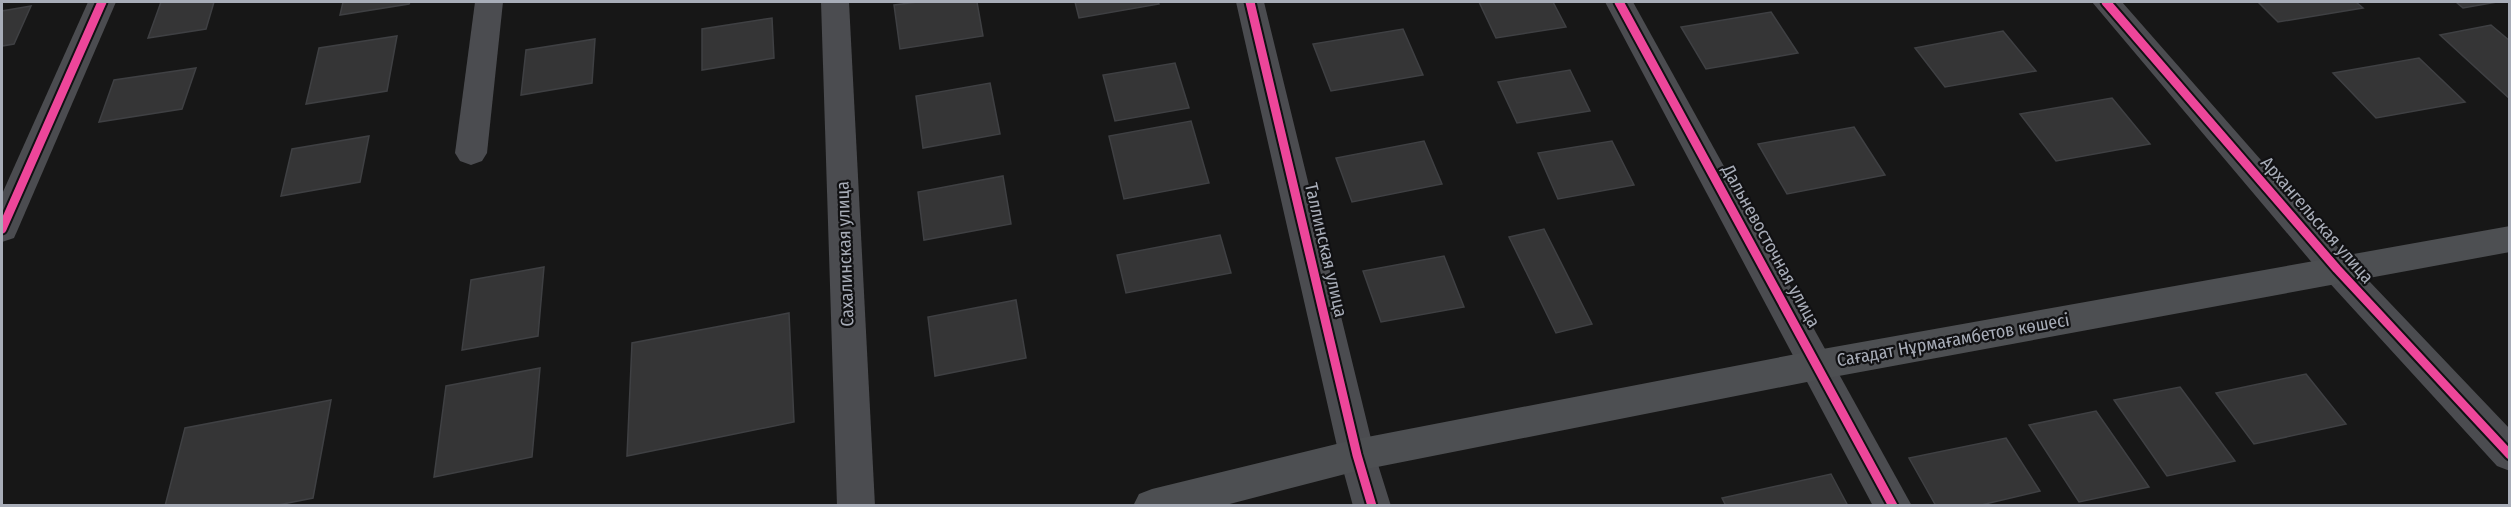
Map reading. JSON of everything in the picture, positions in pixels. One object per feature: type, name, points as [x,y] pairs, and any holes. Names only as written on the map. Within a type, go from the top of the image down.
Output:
[{"type":"main road","name":"Сағадат Нұрмағамбетов көшесі","points":[[1152,506],[1357,455],[1817,365],[2510,238]]},
{"type":"street","points":[[2,229],[102,2]]},
{"type":"street","points":[[471,153],[489,2]]},
{"type":"street","name":"Сахалинская улица","points":[[835,2],[856,506]]},
{"type":"street","name":"Таллинская улица","points":[[1250,2],[1357,455],[1372,506]]},
{"type":"street","name":"Дальневосточная улица","points":[[1619,2],[1893,506]]},
{"type":"street","name":"Архангельская улица","points":[[2106,2],[2337,269],[2510,455]]},
{"type":"building","points":[[161,2],[214,2],[206,29],[148,38]]},
{"type":"building","points":[[343,2],[410,2],[340,15]]},
{"type":"building","points":[[918,2],[977,2],[983,36],[900,49],[894,5]]},
{"type":"building","points":[[1075,2],[1158,2],[1159,4],[1079,18]]},
{"type":"building","points":[[1479,2],[1553,2],[1566,27],[1496,38]]},
{"type":"building","points":[[2258,2],[2356,2],[2363,8],[2278,22]]},
{"type":"building","points":[[2456,2],[2497,2],[2463,8]]},
{"type":"building","points":[[31,6],[14,44],[2,46],[2,11]]},
{"type":"building","points":[[1771,12],[1798,53],[1706,69],[1681,27]]},
{"type":"building","points":[[772,18],[774,58],[702,70],[702,29]]},
{"type":"building","points":[[2491,25],[2510,41],[2510,99],[2440,35]]},
{"type":"building","points":[[1403,29],[1423,75],[1331,91],[1313,44]]},
{"type":"building","points":[[2003,31],[2036,71],[1945,87],[1915,48]]},
{"type":"building","points":[[397,36],[387,91],[306,104],[319,48]]},
{"type":"building","points":[[595,39],[592,83],[521,95],[526,50]]},
{"type":"building","points":[[2419,58],[2465,102],[2376,118],[2333,73]]},
{"type":"building","points":[[1175,63],[1189,108],[1115,121],[1103,75]]},
{"type":"building","points":[[196,68],[182,109],[99,122],[114,80]]},
{"type":"building","points":[[1570,70],[1590,111],[1517,123],[1498,82]]},
{"type":"building","points":[[990,83],[1000,134],[923,148],[916,96]]},
{"type":"building","points":[[2112,98],[2150,144],[2056,161],[2020,114]]},
{"type":"building","points":[[1191,121],[1209,183],[1124,199],[1109,136]]},
{"type":"building","points":[[1854,127],[1885,175],[1787,194],[1758,144]]},
{"type":"building","points":[[369,136],[360,182],[281,196],[292,149]]},
{"type":"building","points":[[1424,141],[1442,184],[1352,202],[1336,158]]},
{"type":"building","points":[[1612,141],[1634,185],[1558,199],[1538,153]]},
{"type":"building","points":[[1003,176],[1011,224],[924,240],[918,192]]},
{"type":"building","points":[[1544,229],[1592,324],[1556,333],[1509,237]]},
{"type":"building","points":[[1220,235],[1231,273],[1126,293],[1117,255]]},
{"type":"building","points":[[1444,256],[1464,307],[1381,322],[1363,271]]},
{"type":"building","points":[[544,267],[538,336],[462,350],[471,280]]},
{"type":"building","points":[[1016,300],[1026,358],[935,376],[928,317]]},
{"type":"building","points":[[789,313],[794,422],[627,456],[632,343]]},
{"type":"building","points":[[540,368],[532,457],[434,477],[446,386]]},
{"type":"building","points":[[2306,374],[2346,424],[2254,444],[2216,393]]},
{"type":"building","points":[[2180,387],[2235,461],[2167,476],[2114,400]]},
{"type":"building","points":[[331,400],[313,498],[273,506],[165,506],[185,428]]},
{"type":"building","points":[[2096,411],[2149,487],[2079,502],[2029,425]]},
{"type":"building","points":[[2006,438],[2040,491],[1977,506],[1936,506],[1909,458]]},
{"type":"building","points":[[1831,474],[1848,506],[1726,506],[1722,498]]},
{"type":"cycle path","points":[[2,229],[102,2]]},
{"type":"cycle path","points":[[1250,2],[1357,455],[1372,506]]},
{"type":"cycle path","points":[[1619,2],[1893,506]]},
{"type":"cycle path","points":[[2106,2],[2337,269],[2510,455]]}]
